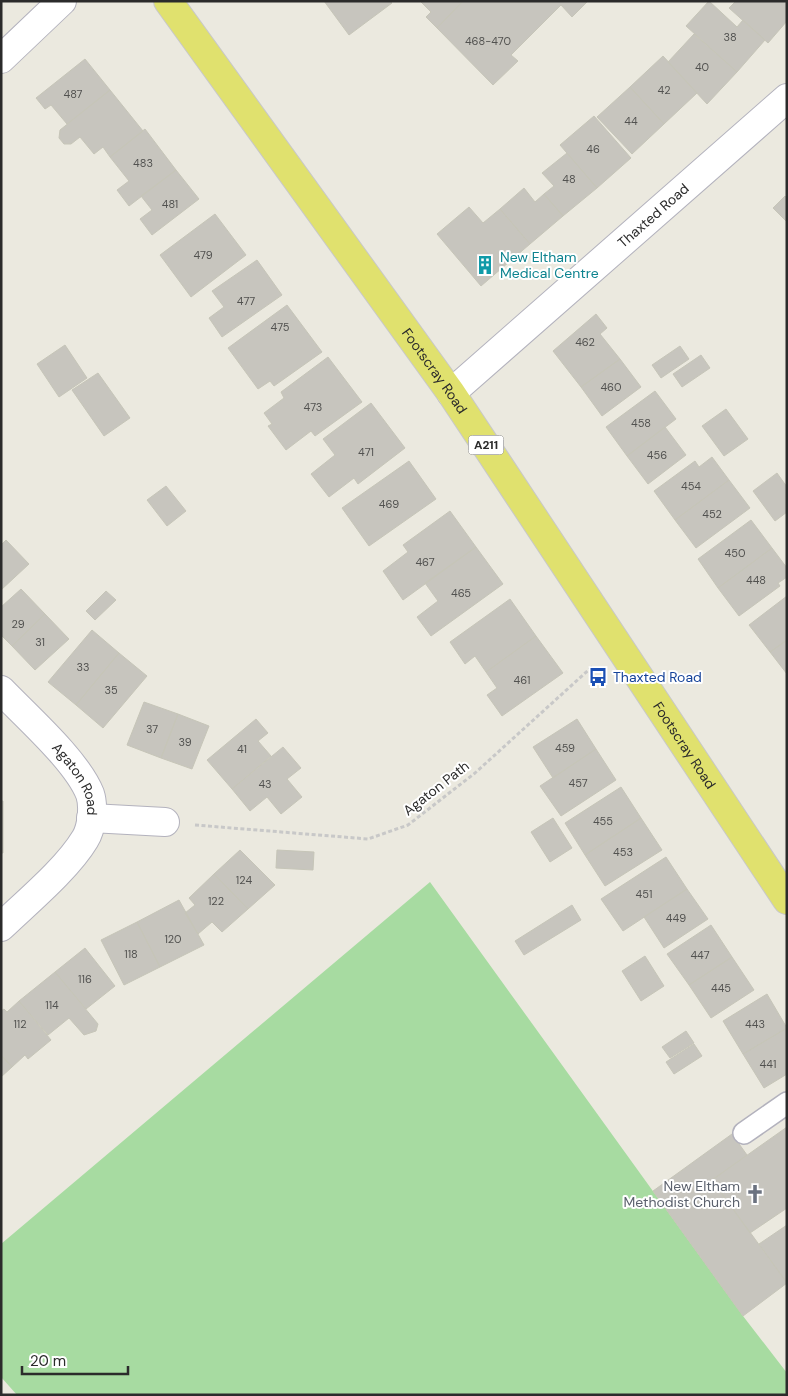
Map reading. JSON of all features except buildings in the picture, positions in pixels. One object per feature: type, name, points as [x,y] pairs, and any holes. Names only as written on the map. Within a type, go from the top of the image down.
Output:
[{"type":"main road","name":"Footscray Road","points":[[168,1],[451,393],[787,900]]},
{"type":"street","points":[[1,59],[62,1]]},
{"type":"street","name":"Thaxted Road","points":[[451,393],[787,98]]},
{"type":"street","name":"Agaton Road","points":[[1,690],[78,771],[91,796],[91,818],[165,822]]},
{"type":"street","points":[[1,927],[75,854],[87,837],[91,818]]},
{"type":"lane","points":[[744,1133],[787,1103]]},
{"type":"path","name":"Agaton Path","points":[[165,822],[368,839],[408,825],[475,772],[581,675],[618,646]]},
{"type":"green space","points":[[430,882],[743,1316],[787,1373],[787,1395],[17,1395],[1,1377],[1,1244]]},
{"type":"place","name":"New Eltham Medical Centre","points":[[485,265]]},
{"type":"place","name":"Thaxted Road","points":[[598,677]]},
{"type":"place","name":"New Eltham Methodist Church","points":[[755,1194]]}]
